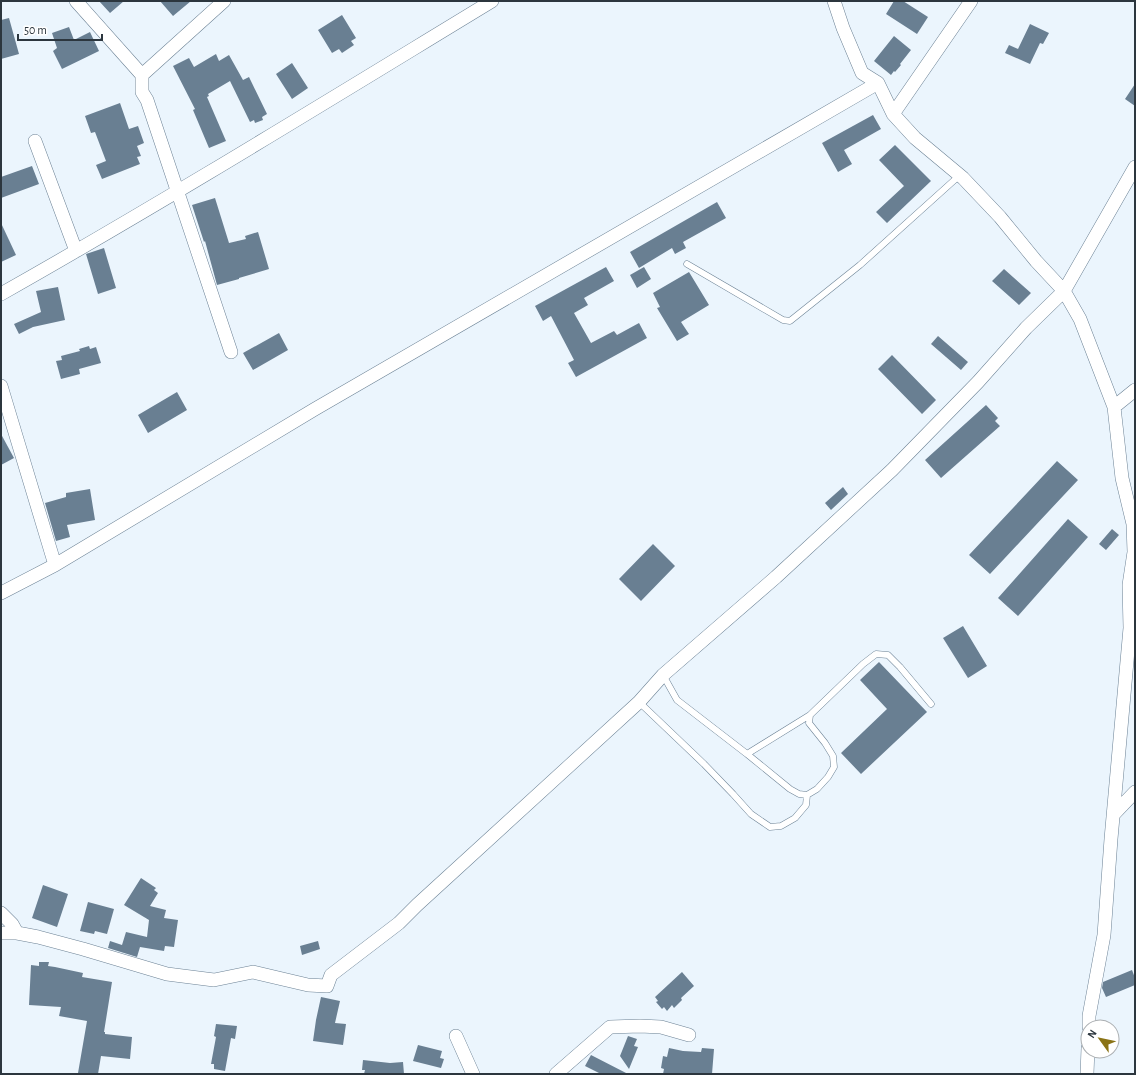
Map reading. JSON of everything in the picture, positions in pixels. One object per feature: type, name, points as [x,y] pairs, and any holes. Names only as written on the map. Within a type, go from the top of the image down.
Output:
[{"type":"street","points":[[76,1],[142,75],[142,92],[148,100],[231,352]]},
{"type":"street","points":[[142,75],[224,1]]},
{"type":"street","points":[[1,294],[177,191],[492,1]]},
{"type":"street","points":[[834,1],[843,28],[862,74],[878,83],[893,114],[915,138],[960,175],[1000,217],[1036,261],[1064,291],[1080,319],[1114,407],[1122,478],[1133,524],[1134,552],[1130,628],[1104,935],[1089,1019]]},
{"type":"street","points":[[893,114],[971,1]]},
{"type":"street","points":[[1,593],[55,565],[322,405],[878,83]]},
{"type":"street","points":[[35,141],[76,251]]},
{"type":"street","points":[[1,933],[17,933],[38,937],[167,974],[214,980],[253,972],[308,985],[327,986],[331,975],[399,923],[639,702],[663,675],[776,577],[892,470],[978,382],[1026,328],[1064,291],[1135,166]]},
{"type":"street","points":[[1,386],[55,565]]},
{"type":"street","points":[[1114,407],[1135,390]]},
{"type":"street","points":[[1114,814],[1135,792]]},
{"type":"street","points":[[1,913],[12,924],[17,933]]},
{"type":"street","points":[[556,1074],[610,1027],[661,1027],[688,1035]]},
{"type":"street","points":[[456,1036],[473,1074]]},
{"type":"street","points":[[1087,1074],[1088,1059]]},
{"type":"lane","points":[[687,264],[783,320],[790,321],[860,265],[960,175]]},
{"type":"lane","points":[[747,754],[810,715],[863,664],[876,654],[888,655],[931,704]]},
{"type":"lane","points":[[663,675],[677,700],[790,789],[799,794],[807,795],[818,789],[834,767],[833,756],[826,743],[809,723],[810,715]]},
{"type":"lane","points":[[639,702],[704,764],[751,814],[770,826],[781,826],[795,818],[806,805],[807,795]]},
{"type":"building","points":[[99,1],[124,1],[110,13]]},
{"type":"building","points":[[160,1],[191,1],[173,16]]},
{"type":"building","points":[[894,1],[903,1],[928,17],[917,34],[886,14]]},
{"type":"building","points":[[342,15],[356,38],[351,41],[354,45],[342,53],[339,49],[332,53],[318,30]]},
{"type":"building","points":[[9,18],[19,54],[1,59],[1,20]]},
{"type":"building","points":[[1030,24],[1049,33],[1043,44],[1040,43],[1030,64],[1005,53],[1009,45],[1018,49]]},
{"type":"building","points":[[69,27],[74,40],[90,32],[99,51],[62,69],[53,51],[57,48],[52,33]]},
{"type":"building","points":[[894,36],[911,50],[900,64],[901,65],[891,75],[874,61]]},
{"type":"building","points":[[216,54],[219,61],[229,55],[243,80],[249,77],[267,114],[262,117],[263,120],[255,123],[254,120],[250,122],[230,81],[208,94],[209,96],[207,97],[226,141],[209,148],[193,110],[195,109],[173,66],[189,58],[194,67]]},
{"type":"building","points":[[292,63],[308,88],[292,99],[276,74]]},
{"type":"building","points":[[1135,84],[1135,106],[1125,99]]},
{"type":"building","points":[[120,103],[129,129],[138,126],[144,143],[137,146],[141,156],[137,157],[140,164],[102,179],[96,165],[106,161],[95,132],[91,133],[85,116]]},
{"type":"building","points":[[873,115],[881,129],[844,150],[852,164],[838,172],[822,143]]},
{"type":"building","points":[[895,145],[931,181],[887,223],[876,212],[904,186],[879,160]]},
{"type":"building","points":[[32,166],[39,184],[1,198],[1,177]]},
{"type":"building","points":[[215,198],[229,243],[246,239],[245,236],[258,232],[269,269],[217,285],[205,241],[204,242],[192,205]]},
{"type":"building","points":[[717,202],[726,218],[683,242],[686,248],[675,254],[672,248],[639,268],[630,252]]},
{"type":"building","points":[[1,223],[16,255],[1,262]]},
{"type":"building","points":[[104,248],[116,288],[98,294],[86,254]]},
{"type":"building","points":[[606,267],[614,281],[584,298],[588,305],[574,313],[591,343],[614,331],[617,335],[639,323],[647,338],[576,377],[568,363],[574,360],[551,316],[543,321],[535,306]]},
{"type":"building","points":[[644,267],[651,279],[637,288],[630,275]]},
{"type":"building","points":[[1004,269],[1031,293],[1019,305],[992,281]]},
{"type":"building","points":[[689,272],[709,305],[681,322],[689,334],[677,341],[657,308],[660,307],[653,293]]},
{"type":"building","points":[[58,287],[65,320],[33,327],[19,334],[14,324],[41,312],[36,291]]},
{"type":"building","points":[[279,333],[288,350],[253,370],[243,353]]},
{"type":"building","points":[[938,336],[968,362],[961,370],[931,344]]},
{"type":"building","points":[[89,346],[90,349],[96,347],[101,363],[79,369],[80,374],[61,379],[56,361],[62,360],[61,356],[80,351],[79,349]]},
{"type":"building","points":[[892,355],[936,400],[922,414],[878,369]]},
{"type":"building","points":[[177,392],[187,410],[148,433],[138,415]]},
{"type":"building","points":[[986,405],[998,418],[995,421],[1000,426],[941,478],[925,460]]},
{"type":"building","points":[[1,434],[14,458],[1,465]]},
{"type":"building","points":[[1057,461],[1078,480],[990,574],[969,555]]},
{"type":"building","points":[[843,487],[848,494],[831,510],[825,503]]},
{"type":"building","points":[[90,489],[95,520],[67,525],[70,537],[56,541],[45,503],[66,497],[66,493]]},
{"type":"building","points":[[1068,519],[1088,537],[1018,616],[998,598]]},
{"type":"building","points":[[1112,529],[1119,535],[1106,550],[1099,544]]},
{"type":"building","points":[[653,544],[675,566],[641,601],[619,579]]},
{"type":"building","points":[[963,626],[987,666],[968,678],[943,638]]},
{"type":"building","points":[[879,662],[927,712],[861,774],[841,753],[887,709],[860,680]]},
{"type":"building","points":[[141,878],[156,888],[154,890],[158,893],[150,906],[166,910],[164,918],[178,920],[174,947],[165,946],[164,951],[140,947],[137,957],[108,948],[110,941],[122,945],[126,932],[147,937],[149,920],[124,905]]},
{"type":"building","points":[[43,885],[68,894],[57,927],[32,918]]},
{"type":"building","points":[[88,902],[114,909],[107,934],[95,931],[94,934],[80,931]]},
{"type":"building","points":[[318,941],[320,949],[302,955],[300,946]]},
{"type":"building","points":[[39,962],[49,962],[48,966],[83,973],[82,977],[112,982],[104,1032],[105,1034],[132,1037],[130,1059],[101,1056],[98,1074],[78,1073],[87,1021],[59,1016],[61,1007],[29,1005],[31,965],[39,966]]},
{"type":"building","points":[[1132,970],[1135,978],[1135,985],[1106,997],[1102,988],[1103,982]]},
{"type":"building","points":[[682,972],[694,986],[681,998],[682,1000],[674,1008],[672,1005],[667,1011],[664,1007],[662,1009],[656,1002],[658,1001],[655,997]]},
{"type":"building","points":[[321,997],[340,1001],[335,1023],[346,1024],[343,1045],[313,1041]]},
{"type":"building","points":[[216,1024],[237,1026],[235,1039],[231,1038],[225,1071],[214,1069],[214,1064],[211,1064],[216,1037],[214,1036]]},
{"type":"building","points":[[628,1036],[637,1039],[634,1046],[638,1047],[629,1069],[620,1056]]},
{"type":"building","points":[[418,1045],[442,1051],[440,1058],[444,1059],[441,1068],[413,1061]]},
{"type":"building","points":[[669,1048],[683,1051],[701,1052],[702,1048],[714,1049],[712,1074],[663,1074],[664,1069],[661,1068],[663,1056],[667,1057]]},
{"type":"building","points":[[591,1055],[628,1074],[601,1074],[585,1066]]},
{"type":"building","points":[[363,1060],[390,1063],[403,1062],[404,1074],[364,1074],[365,1070],[362,1070]]}]
